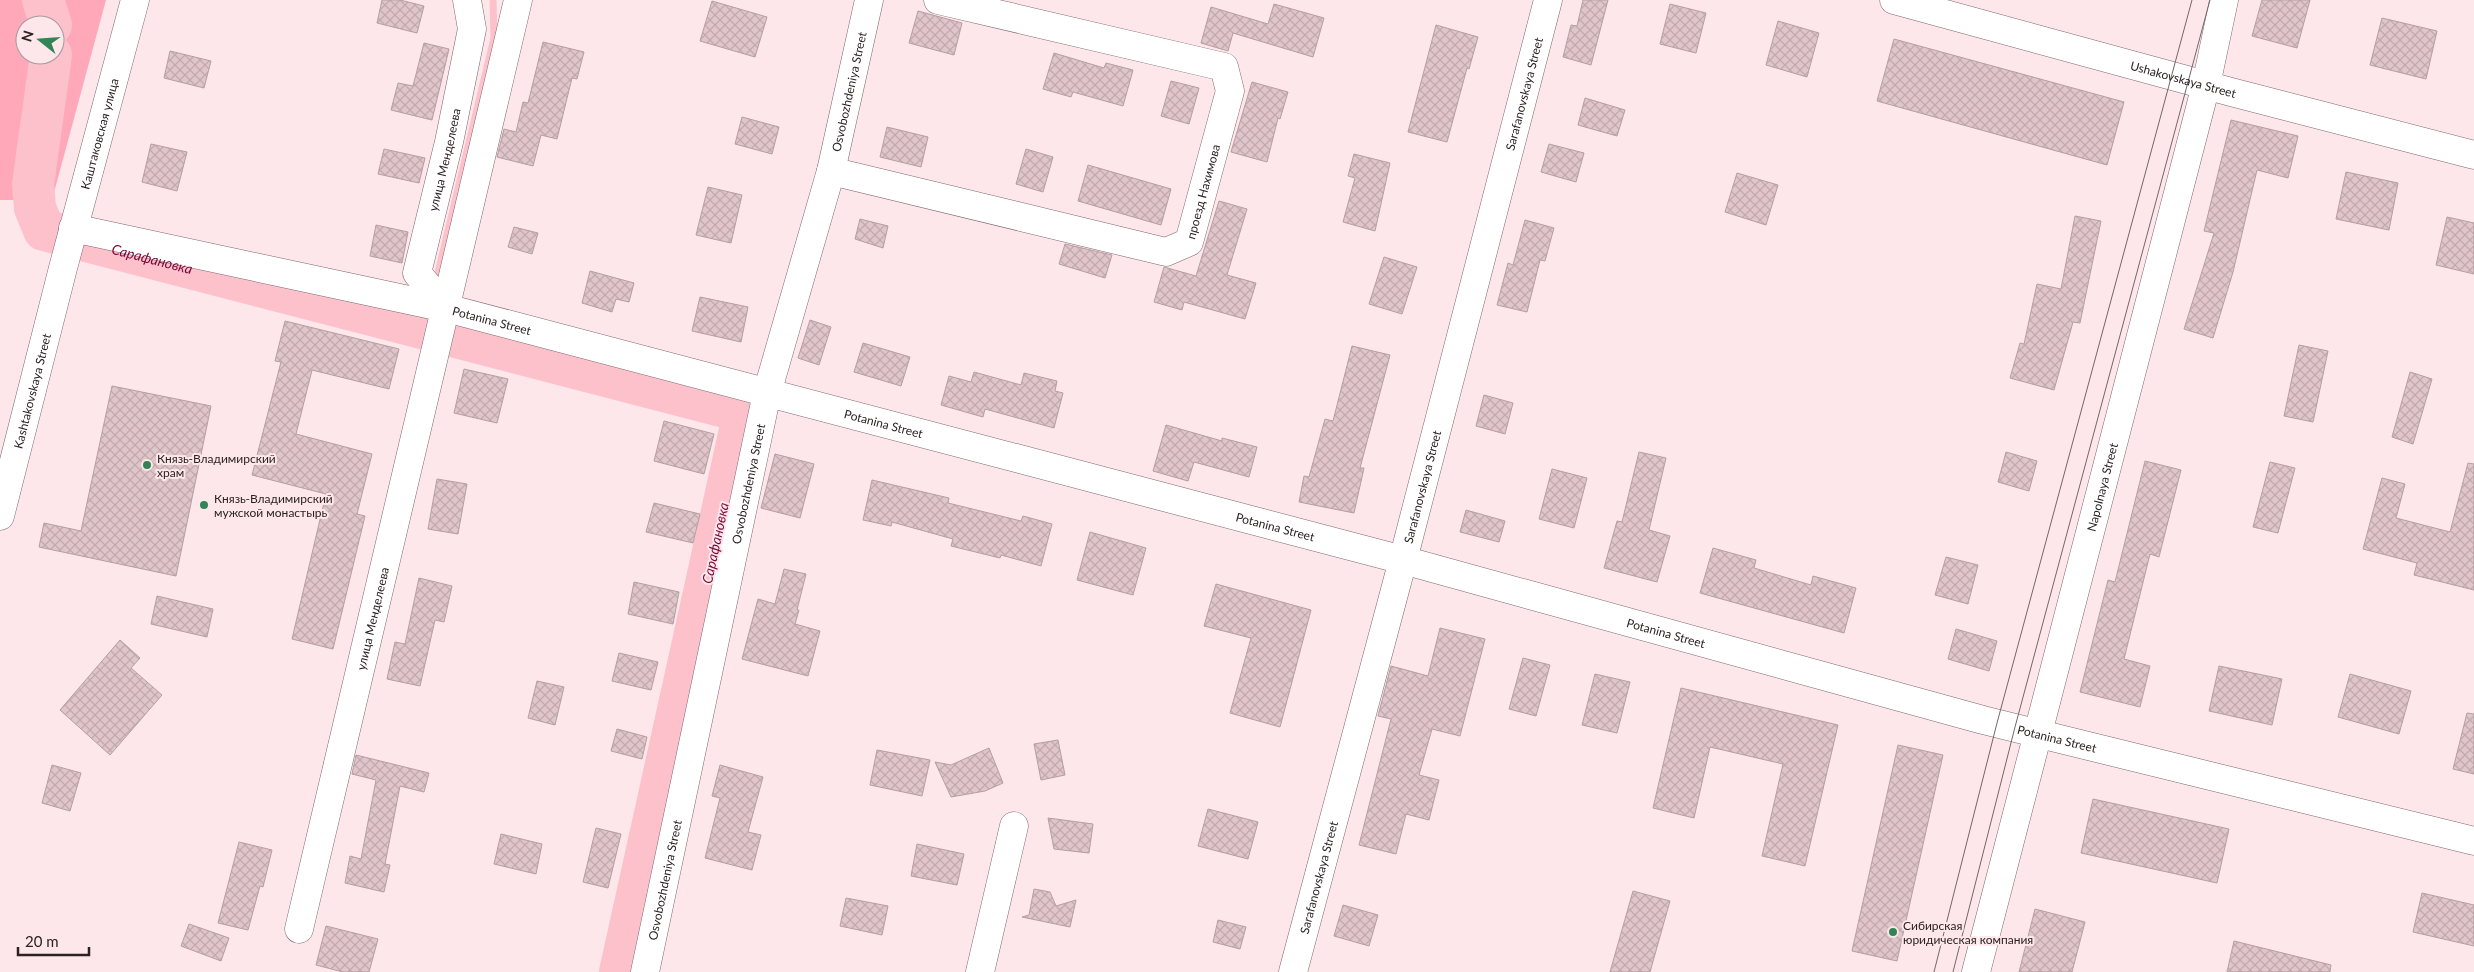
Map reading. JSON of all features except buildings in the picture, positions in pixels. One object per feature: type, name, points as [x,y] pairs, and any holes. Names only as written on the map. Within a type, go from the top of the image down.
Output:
[{"type":"street","name":"Каштаковская улица","points":[[62,268],[135,0]]},
{"type":"street","name":"улица Менделеева","points":[[446,308],[417,273],[449,142],[472,28],[467,0]]},
{"type":"street","name":"улица Менделеева","points":[[299,929],[518,0]]},
{"type":"street","name":"Osvobozhdeniya Street","points":[[644,972],[767,393],[831,171],[869,0]]},
{"type":"street","name":"проезд Нахимова","points":[[831,171],[1166,252],[1189,242],[1230,91],[1224,67],[938,0]]},
{"type":"street","name":"Sarafanovskaya Street","points":[[1293,972],[1403,560],[1548,0]]},
{"type":"street","name":"Ushakovskaya Street","points":[[1894,0],[2206,85],[2474,155]]},
{"type":"street","name":"Napolnaya Street","points":[[1976,972],[2206,85],[2224,0]]},
{"type":"street","name":"Potanina Street","points":[[73,228],[446,308],[1403,560],[2038,733],[2474,841]]},
{"type":"street","name":"Kashtakovskaya Street","points":[[0,516],[62,268]]},
{"type":"street","points":[[980,972],[1014,826]]},
{"type":"shaded area","points":[[0,0],[106,0],[52,200],[0,200]]},
{"type":"waterway","name":"Сарафановка","points":[[43,0],[48,15]]},
{"type":"waterway","points":[[437,277],[494,38],[493,0]]},
{"type":"waterway","name":"Сарафановка","points":[[50,65],[33,184],[35,208],[44,230],[433,331]]},
{"type":"waterway","name":"Сарафановка","points":[[448,335],[744,412],[620,972]]},
{"type":"tram line","points":[[1934,972],[1997,723],[2192,0]]},
{"type":"tram line","points":[[1953,972],[2015,727],[2210,0]]},
{"type":"place","name":"Князь-Владимирский храм","points":[[147,465]]},
{"type":"place","name":"Князь-Владимирский мужской монастырь","points":[[204,505]]},
{"type":"place","name":"Сибирская юридическая компания","points":[[1893,932]]}]
